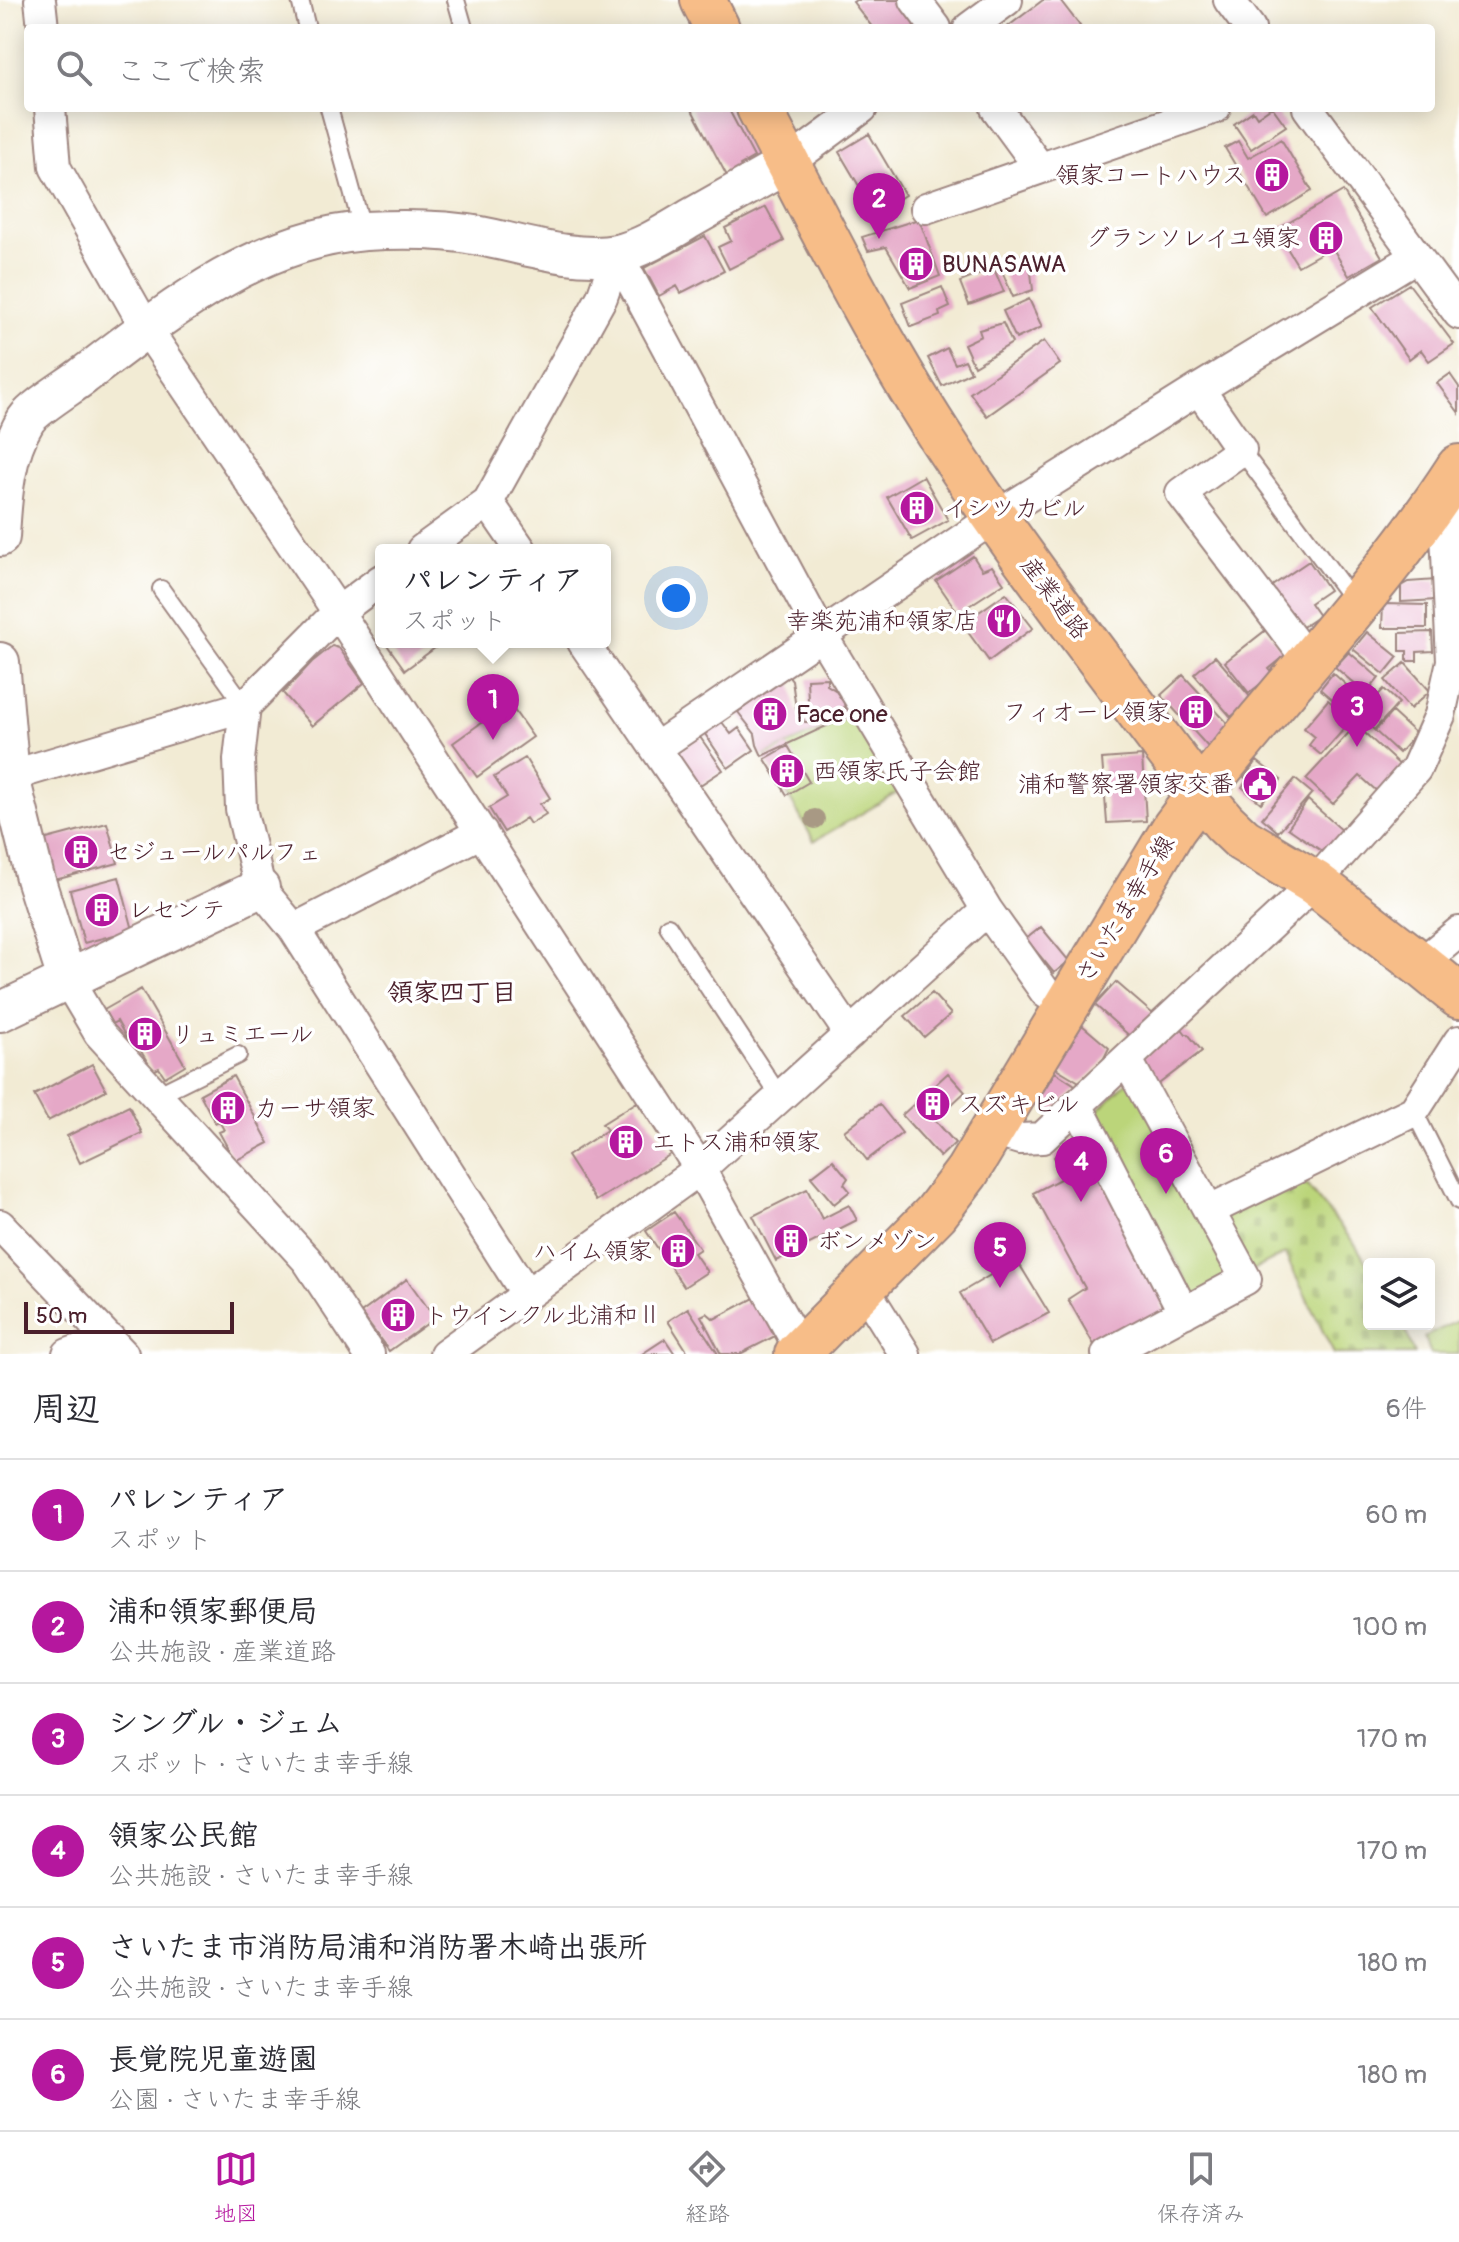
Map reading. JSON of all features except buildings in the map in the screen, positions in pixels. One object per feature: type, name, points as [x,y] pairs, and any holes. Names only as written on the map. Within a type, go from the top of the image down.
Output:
[{"type":"main road","points":[[703,0],[715,24]]},
{"type":"main road","name":"産業道路","points":[[761,112],[896,365],[940,436],[995,517],[1200,793],[1243,840],[1315,883],[1459,996]]},
{"type":"main road","name":"さいたま幸手線","points":[[801,1353],[936,1213],[967,1172],[1174,828],[1357,607],[1452,479]]},
{"type":"street","points":[[40,0],[43,24]]},
{"type":"street","points":[[915,0],[933,24]]},
{"type":"street","points":[[974,24],[1007,0]]},
{"type":"street","points":[[1229,0],[1247,24]]},
{"type":"street","points":[[50,112],[55,167],[146,328],[338,612],[700,1169],[801,1353]]},
{"type":"street","points":[[0,537],[6,448],[27,418],[146,328],[225,276],[268,256],[314,240],[363,231],[434,231],[476,235],[584,256],[617,254],[650,242],[788,163],[857,112]]},
{"type":"street","points":[[999,112],[1040,168]]},
{"type":"street","points":[[926,208],[1203,112]]},
{"type":"street","points":[[1311,112],[1459,314]]},
{"type":"street","points":[[430,544],[488,502],[602,297],[617,254]]},
{"type":"street","points":[[617,254],[821,634],[987,910],[1046,993],[1067,1004]]},
{"type":"street","points":[[656,748],[995,517],[1416,257]]},
{"type":"street","points":[[1199,389],[1241,450],[1181,493],[1310,663]]},
{"type":"street","points":[[993,1131],[1020,1139],[1042,1138],[1315,883],[1416,769],[1440,715],[1455,663],[1452,479]]},
{"type":"street","points":[[488,502],[517,544]]},
{"type":"street","points":[[5,778],[245,706],[338,612],[375,584]]},
{"type":"street","points":[[587,648],[850,1034]]},
{"type":"street","points":[[0,662],[5,778],[67,979],[99,1033],[307,1260],[369,1354]]},
{"type":"street","points":[[245,706],[239,760],[241,809],[260,888],[294,929],[527,1295]]},
{"type":"street","points":[[294,929],[482,832]]},
{"type":"street","points":[[0,1012],[260,888]]},
{"type":"street","points":[[445,1354],[700,1169],[987,910]]},
{"type":"street","points":[[1420,964],[1459,932]]},
{"type":"street","points":[[1210,1210],[1414,1111],[1459,1041]]},
{"type":"street","points":[[1107,1354],[1246,1279],[1127,1060]]},
{"type":"street","points":[[1077,1105],[1184,1313]]},
{"type":"street","points":[[0,1225],[116,1347]]},
{"type":"street","points":[[863,1287],[905,1354]]},
{"type":"street","points":[[68,1354],[116,1347]]},
{"type":"lane","points":[[300,0],[306,24]]},
{"type":"lane","points":[[456,0],[463,24]]},
{"type":"lane","points":[[330,112],[363,231]]},
{"type":"lane","points":[[1241,450],[1357,607]]},
{"type":"lane","points":[[161,589],[245,706]]},
{"type":"lane","points":[[668,926],[780,1097]]},
{"type":"lane","points":[[157,1095],[238,1055]]},
{"type":"lane","points":[[1414,1111],[1459,1201]]},
{"type":"green space","points":[[854,715],[899,792],[814,841],[765,755]]},
{"type":"green space","points":[[1130,1079],[1235,1278],[1196,1298],[1097,1111]]},
{"type":"green space","points":[[1298,1175],[1364,1258],[1363,1330],[1405,1330],[1415,1354],[1334,1354],[1285,1254],[1249,1272],[1220,1218]]},
{"type":"green space","points":[[1459,1320],[1459,1354],[1431,1354],[1424,1337]]},
{"type":"place","name":"領家コートハウス","points":[[1272,175]]},
{"type":"place","name":"グランソレイユ領家","points":[[1326,238]]},
{"type":"place","name":"浦和領家郵便局","points":[[879,239]]},
{"type":"place","name":"BUNASAWA","points":[[916,264]]},
{"type":"place","name":"イシツカビル","points":[[917,508]]},
{"type":"place","name":"幸楽苑浦和領家店","points":[[1004,621]]},
{"type":"place","name":"フィオーレ領家","points":[[1196,712]]},
{"type":"place","name":"Face one","points":[[770,714]]},
{"type":"place","name":"パレンティア","points":[[493,740]]},
{"type":"place","name":"シングル・ジェム","points":[[1357,747]]},
{"type":"place","name":"西領家氏子会館","points":[[787,771]]},
{"type":"place","name":"浦和警察署領家交番","points":[[1260,784]]},
{"type":"place","name":"セジュールパルフェ","points":[[81,852]]},
{"type":"place","name":"レセンテ","points":[[102,910]]},
{"type":"place","name":"リュミエール","points":[[145,1034]]},
{"type":"place","name":"スズキビル","points":[[933,1104]]},
{"type":"place","name":"カーサ領家","points":[[228,1108]]},
{"type":"place","name":"エトス浦和領家","points":[[626,1142]]},
{"type":"place","name":"長覚院児童遊園","points":[[1166,1194]]},
{"type":"place","name":"領家公民館","points":[[1081,1202]]},
{"type":"place","name":"ボンメゾン","points":[[791,1241]]},
{"type":"place","name":"ハイム領家","points":[[678,1251]]},
{"type":"place","name":"さいたま市消防局浦和消防署木崎出張所","points":[[1000,1288]]},
{"type":"place","name":"トウインクル北浦和Ⅱ","points":[[398,1315]]},
{"type":"district","name":"領家四丁目","points":[[452,992]]}]
